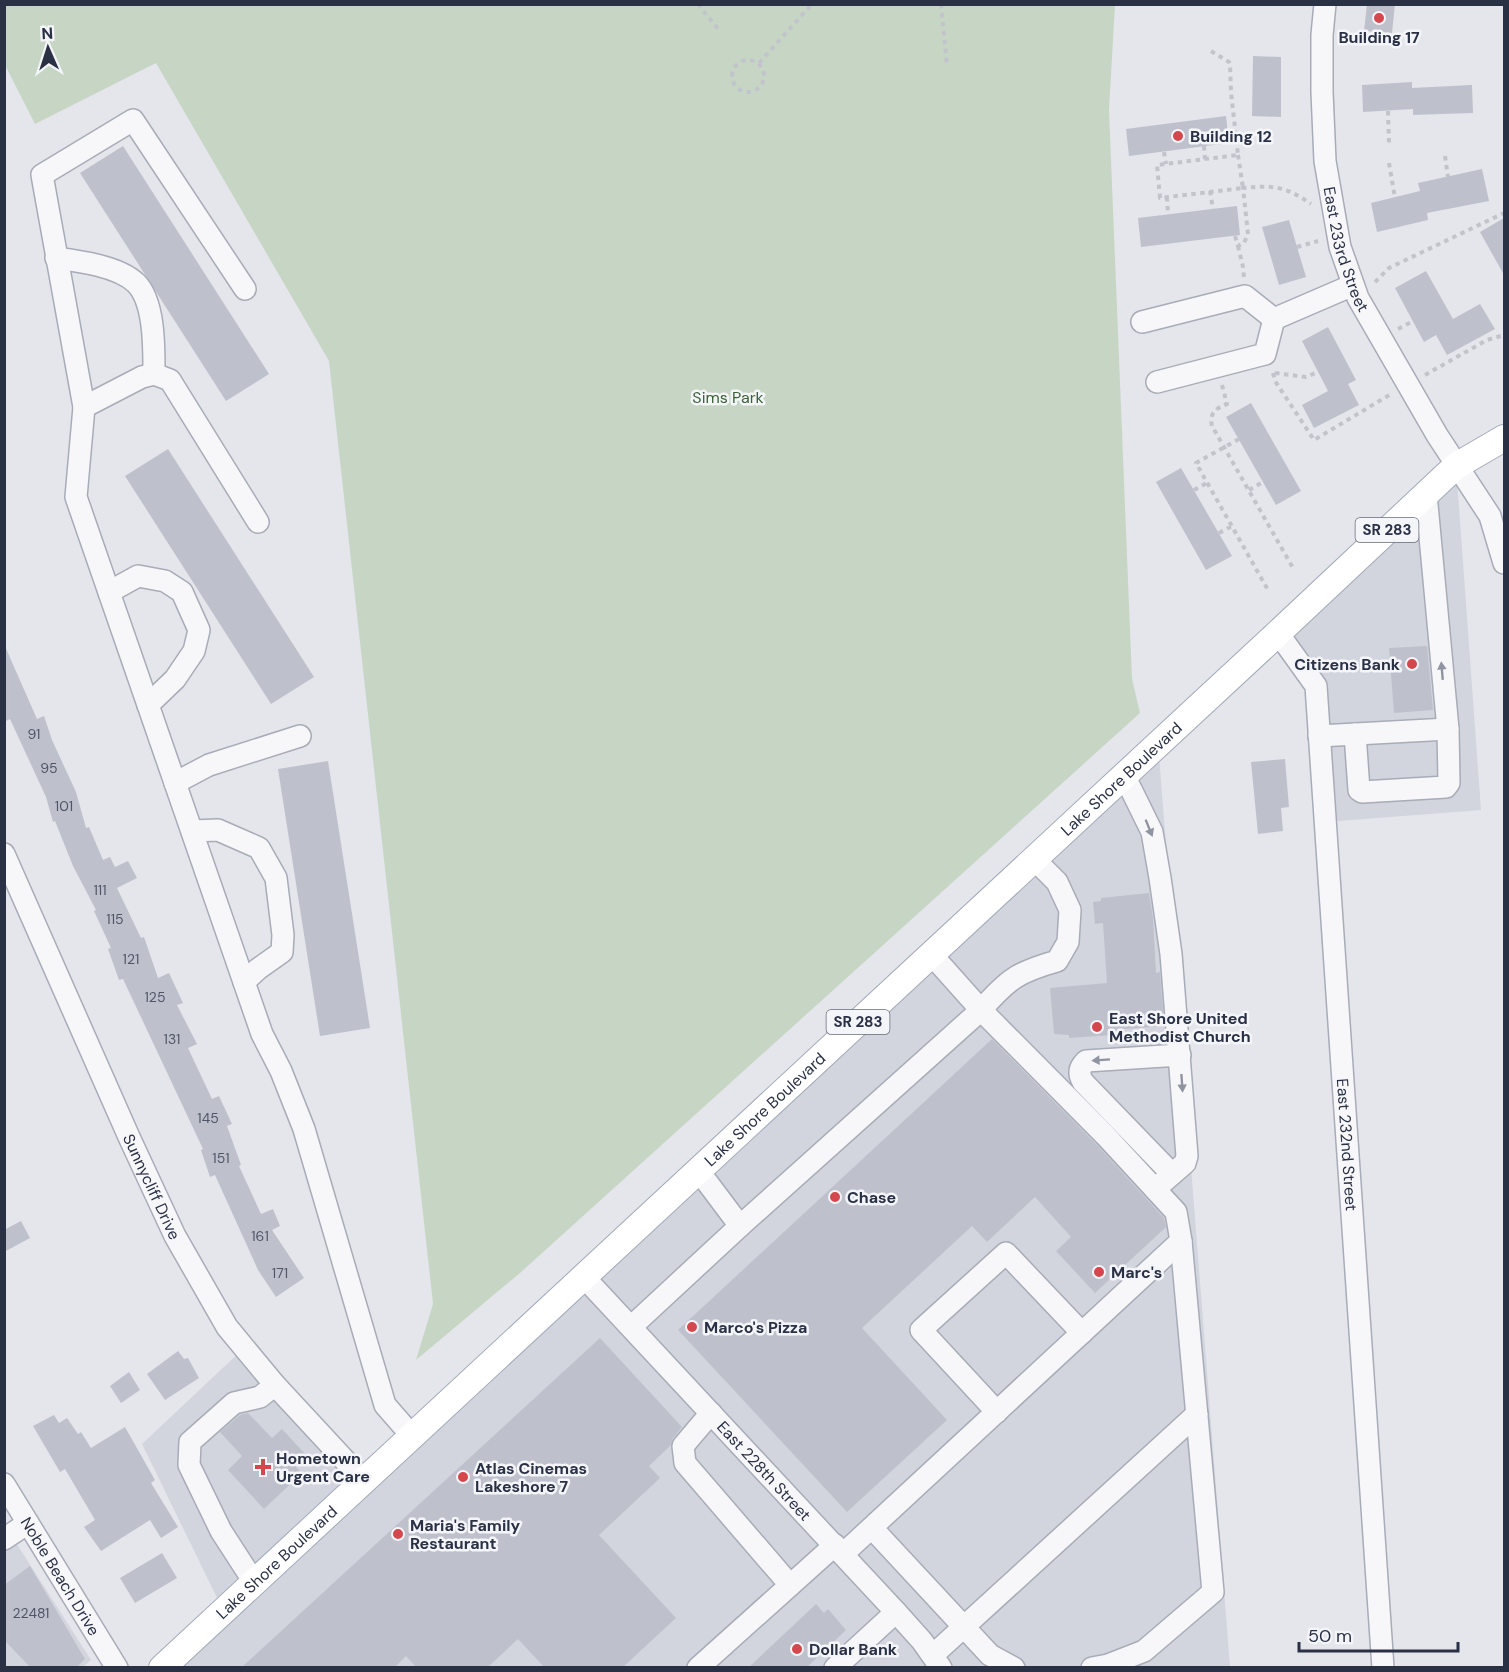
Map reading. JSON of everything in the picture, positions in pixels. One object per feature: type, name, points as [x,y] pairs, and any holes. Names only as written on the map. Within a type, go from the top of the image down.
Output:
[{"type":"main road","name":"Lake Shore Boulevard","points":[[174,1664],[254,1582],[1456,466],[1504,438]]},
{"type":"street","name":"East 233rd Street","points":[[1325,4],[1322,35],[1324,161],[1341,247],[1362,286],[1358,298],[1456,466],[1490,516],[1504,563]]},
{"type":"street","points":[[245,289],[133,120],[42,175],[84,407],[76,497],[262,1034],[281,1071],[304,1129],[385,1406],[412,1436]]},
{"type":"street","points":[[56,258],[87,261],[112,269],[136,283],[146,299],[150,318],[154,341],[154,374]]},
{"type":"street","points":[[1274,319],[1362,286]]},
{"type":"street","points":[[1142,322],[1245,296],[1274,319]]},
{"type":"street","points":[[1157,382],[1217,367],[1269,363],[1274,319]]},
{"type":"street","points":[[84,407],[142,377],[154,374],[170,380],[258,522]]},
{"type":"street","points":[[1355,734],[1359,790],[1362,792],[1446,787],[1449,783],[1448,729],[1426,494]]},
{"type":"street","points":[[109,592],[138,576],[165,581],[182,592],[199,630],[194,651],[175,680],[148,705]]},
{"type":"street","name":"East 232nd Street","points":[[1278,633],[1316,686],[1383,1668]]},
{"type":"street","points":[[1320,736],[1448,729]]},
{"type":"street","points":[[175,783],[209,765],[300,736]]},
{"type":"street","points":[[1124,775],[1152,832],[1171,954],[1180,1055],[1187,1156],[1185,1163],[1155,1189]]},
{"type":"street","points":[[192,831],[218,830],[259,848],[276,878],[283,935],[282,952],[244,982]]},
{"type":"street","name":"Sunnycliff Drive","points":[[4,854],[175,1236],[227,1328],[275,1385],[364,1481]]},
{"type":"street","points":[[631,1327],[981,1010],[1002,986],[1027,969],[1057,961],[1068,942],[1070,910],[1057,882],[1034,859]]},
{"type":"street","points":[[931,954],[981,1010],[1105,1135],[1176,1212],[1181,1241],[1214,1592],[1144,1651],[1108,1665],[1092,1668]]},
{"type":"street","points":[[1172,1174],[1083,1082],[1079,1075],[1086,1061],[1180,1055]]},
{"type":"street","points":[[698,1170],[740,1226]]},
{"type":"street","points":[[706,1665],[790,1585],[872,1528],[1181,1241]]},
{"type":"street","points":[[997,1412],[921,1330],[1006,1253],[1082,1333]]},
{"type":"street","name":"East 228th Street","points":[[583,1276],[839,1550],[937,1661]]},
{"type":"street","points":[[254,1582],[221,1531],[189,1466],[190,1442],[234,1403],[260,1397],[275,1385]]},
{"type":"street","points":[[711,1413],[682,1446],[685,1462],[790,1585]]},
{"type":"street","points":[[937,1661],[964,1627],[1197,1414]]},
{"type":"street","name":"Noble Beach Drive","points":[[4,1484],[117,1668]]},
{"type":"street","points":[[4,1539],[28,1523]]},
{"type":"street","points":[[872,1528],[990,1655],[1014,1668]]},
{"type":"street","points":[[835,1668],[896,1612]]},
{"type":"path","points":[[698,4],[718,29]]},
{"type":"path","points":[[759,63],[812,4]]},
{"type":"path","points":[[941,4],[947,66]]},
{"type":"path","points":[[1211,51],[1230,64],[1232,103],[1248,234],[1244,243],[1238,246]]},
{"type":"path","points":[[750,58],[759,63],[764,74],[763,84],[752,91],[741,92],[732,83],[731,70],[738,62],[750,58]]},
{"type":"path","points":[[1388,111],[1389,143]]},
{"type":"path","points":[[1204,146],[1205,159]]},
{"type":"path","points":[[1164,152],[1166,164]]},
{"type":"path","points":[[1238,155],[1156,165],[1160,198],[1275,186],[1295,193],[1315,207]]},
{"type":"path","points":[[1445,156],[1448,177]]},
{"type":"path","points":[[1389,163],[1395,198]]},
{"type":"path","points":[[1210,191],[1213,209]]},
{"type":"path","points":[[1167,197],[1168,215]]},
{"type":"path","points":[[1362,286],[1389,268],[1504,213]]},
{"type":"path","points":[[1235,236],[1244,267],[1245,296]]},
{"type":"path","points":[[1297,247],[1322,240]]},
{"type":"path","points":[[1394,331],[1413,321]]},
{"type":"path","points":[[1420,378],[1473,344],[1504,335]]},
{"type":"path","points":[[1269,363],[1287,376],[1306,377],[1318,372]]},
{"type":"path","points":[[1269,363],[1275,381],[1314,440],[1395,392]]},
{"type":"path","points":[[1217,367],[1227,404],[1214,411],[1211,421],[1293,568]]},
{"type":"path","points":[[1239,439],[1196,463],[1268,590]]},
{"type":"path","points":[[1249,490],[1263,482]]},
{"type":"path","points":[[1194,490],[1207,483]]},
{"type":"path","points":[[1219,533],[1232,526]]},
{"type":"shaded area","points":[[1456,466],[1481,810],[1325,822],[1316,686],[1278,633]]},
{"type":"shaded area","points":[[1158,743],[1230,1667],[162,1667],[223,1610],[142,1444],[244,1348],[364,1480]]},
{"type":"shaded area","points":[[4,1524],[91,1660],[83,1667],[5,1667]]},
{"type":"green space","name":"Sims Park","points":[[5,4],[1115,5],[1109,110],[1132,679],[1140,713],[520,1273],[416,1360],[433,1304],[329,361],[156,63],[35,124],[5,65]]},
{"type":"building","name":"Building 17","points":[[1367,4],[1395,4],[1392,33],[1364,31]]},
{"type":"building","points":[[1253,56],[1281,57],[1281,117],[1252,116]]},
{"type":"building","points":[[1412,82],[1412,88],[1472,85],[1473,113],[1413,115],[1413,109],[1363,112],[1362,85]]},
{"type":"building","name":"Building 12","points":[[1226,116],[1229,143],[1129,156],[1126,129]]},
{"type":"building","points":[[123,146],[269,374],[226,401],[80,173]]},
{"type":"building","points":[[1482,169],[1489,201],[1427,213],[1428,220],[1377,232],[1371,203],[1420,191],[1418,183]]},
{"type":"building","points":[[1237,206],[1240,235],[1141,247],[1138,218]]},
{"type":"building","points":[[1504,218],[1504,275],[1480,232]]},
{"type":"building","points":[[1289,220],[1306,277],[1279,285],[1262,227]]},
{"type":"building","points":[[1426,271],[1453,319],[1480,304],[1495,329],[1447,355],[1436,335],[1424,342],[1395,288]]},
{"type":"building","points":[[1328,327],[1356,380],[1348,384],[1359,405],[1314,428],[1302,405],[1328,391],[1302,341]]},
{"type":"building","points":[[1251,403],[1301,491],[1276,505],[1226,417]]},
{"type":"building","points":[[168,449],[314,677],[271,704],[125,476]]},
{"type":"building","points":[[1181,468],[1232,556],[1206,570],[1156,482]]},
{"type":"building","points":[[4,644],[37,719],[44,716],[52,740],[76,792],[86,828],[89,827],[103,860],[110,857],[115,867],[128,861],[137,878],[117,888],[141,938],[144,937],[158,978],[169,973],[183,1003],[177,1005],[197,1044],[188,1048],[212,1099],[219,1096],[232,1124],[227,1126],[241,1165],[239,1166],[261,1214],[273,1209],[280,1226],[272,1230],[304,1278],[276,1297],[258,1270],[215,1175],[210,1177],[201,1150],[203,1149],[123,979],[119,980],[108,949],[111,948],[94,911],[96,910],[73,866],[55,821],[53,822],[46,797],[10,719],[4,722]]},
{"type":"building","points":[[1427,646],[1433,710],[1394,713],[1389,648]]},
{"type":"building","points":[[1285,759],[1289,807],[1281,808],[1283,831],[1258,834],[1251,762]]},
{"type":"building","points":[[328,761],[370,1028],[320,1036],[278,769]]},
{"type":"building","points":[[1149,893],[1153,918],[1156,973],[1160,972],[1164,1026],[1112,1030],[1113,1035],[1069,1038],[1069,1035],[1054,1034],[1050,988],[1107,983],[1103,923],[1095,924],[1093,902],[1101,901],[1101,898]]},
{"type":"building","points":[[992,1039],[1096,1144],[1164,1218],[1166,1227],[1095,1293],[1056,1251],[1071,1237],[1035,1197],[987,1242],[972,1226],[862,1328],[947,1420],[847,1512],[678,1330]]},
{"type":"building","points":[[21,1221],[30,1238],[4,1252],[4,1230]]},
{"type":"building","points":[[600,1338],[682,1427],[670,1446],[649,1466],[660,1478],[599,1535],[676,1618],[622,1668],[545,1668],[518,1639],[487,1668],[417,1668],[406,1656],[394,1668],[241,1668]]},
{"type":"building","points":[[178,1351],[184,1359],[188,1358],[199,1378],[165,1400],[147,1374]]},
{"type":"building","points":[[129,1372],[140,1390],[121,1403],[110,1386]]},
{"type":"building","points":[[248,1413],[272,1438],[282,1429],[306,1455],[294,1465],[302,1473],[264,1509],[228,1470],[242,1456],[220,1432],[240,1415]]},
{"type":"building","points":[[54,1415],[59,1423],[67,1418],[78,1434],[81,1432],[91,1448],[125,1427],[155,1480],[151,1483],[178,1527],[161,1538],[150,1520],[101,1551],[84,1527],[95,1520],[65,1469],[60,1472],[33,1426]]},
{"type":"building","points":[[162,1553],[177,1578],[135,1603],[120,1578]]},
{"type":"building","points":[[30,1566],[85,1659],[76,1668],[31,1668],[4,1640],[4,1585]]},
{"type":"building","name":"Dollar Bank","points":[[816,1604],[824,1613],[828,1609],[846,1630],[806,1668],[748,1668]]},
{"type":"place","name":"Building 17","points":[[1379,18]]},
{"type":"place","name":"Building 12","points":[[1178,136]]},
{"type":"place","name":"Citizens Bank","points":[[1412,664]]},
{"type":"place","name":"East Shore United Methodist Church","points":[[1097,1027]]},
{"type":"place","name":"Chase","points":[[835,1197]]},
{"type":"place","name":"Marc's","points":[[1099,1272]]},
{"type":"place","name":"Marco's Pizza","points":[[692,1327]]},
{"type":"place","name":"Hometown Urgent Care","points":[[263,1467]]},
{"type":"place","name":"Atlas Cinemas Lakeshore 7","points":[[463,1477]]},
{"type":"place","name":"Maria's Family Restaurant","points":[[398,1534]]},
{"type":"place","name":"Dollar Bank","points":[[797,1649]]}]
